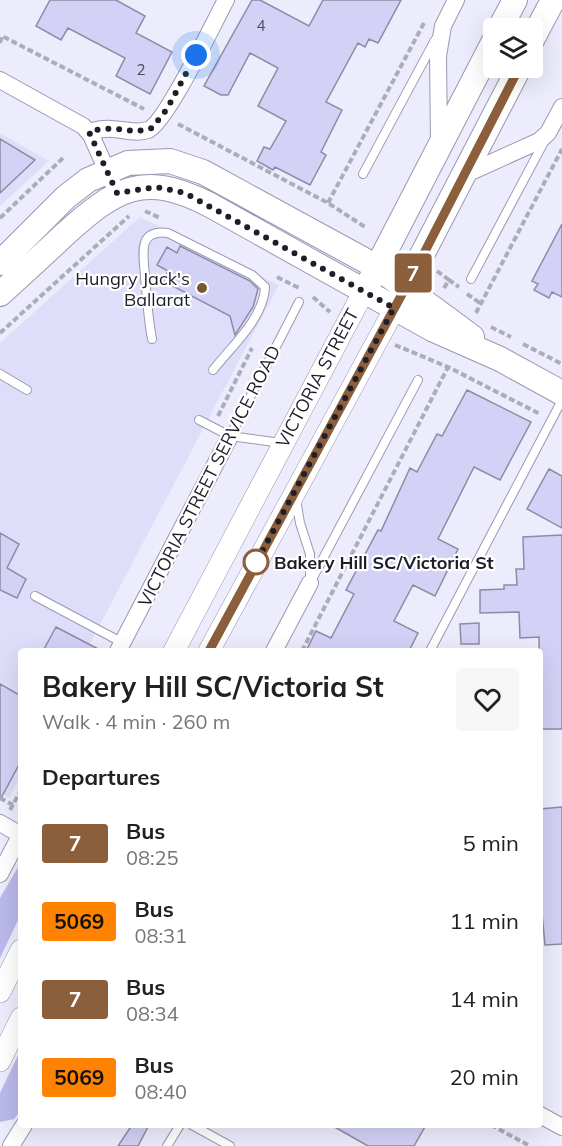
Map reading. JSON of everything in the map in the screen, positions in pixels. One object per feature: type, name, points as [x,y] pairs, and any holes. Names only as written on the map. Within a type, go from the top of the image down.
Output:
[{"type":"main road","points":[[505,18],[515,0]]},
{"type":"main road","points":[[543,19],[553,0]]},
{"type":"main road","name":"VICTORIA STREET","points":[[364,291],[483,62]]},
{"type":"main road","name":"VICTORIA STREET","points":[[394,308],[514,78]]},
{"type":"main road","points":[[0,263],[66,197],[107,170],[128,163],[153,160],[193,167],[377,267],[500,359]]},
{"type":"main road","points":[[0,294],[98,205],[117,193],[156,187],[185,193],[432,329],[500,359],[562,393]]},
{"type":"street","points":[[89,132],[106,127],[143,130],[152,128],[162,117],[226,0]]},
{"type":"street","points":[[438,148],[438,56],[442,26],[456,0]]},
{"type":"street","points":[[0,67],[25,92]]},
{"type":"street","points":[[0,80],[73,119],[89,132],[117,193]]},
{"type":"street","points":[[463,176],[523,150],[548,133],[562,107]]},
{"type":"street","name":"VICTORIA STREET","points":[[176,648],[364,291]]},
{"type":"street","name":"VICTORIA STREET","points":[[211,648],[394,308]]},
{"type":"street","name":"VICTORIA STREET SERVICE ROAD","points":[[121,647],[230,436]]},
{"type":"street","points":[[276,648],[310,583]]},
{"type":"street","points":[[0,823],[18,833]]},
{"type":"street","points":[[0,874],[18,841]]},
{"type":"street","points":[[0,992],[18,956]]},
{"type":"street","points":[[0,1061],[18,1024]]},
{"type":"street","points":[[543,1117],[562,1127]]},
{"type":"street","points":[[12,1146],[22,1128]]},
{"type":"lane","points":[[363,174],[442,26]]},
{"type":"lane","points":[[471,279],[548,133]]},
{"type":"lane","points":[[152,339],[146,303],[142,252],[148,238],[153,233],[161,232],[168,233],[252,275],[265,288],[264,295],[249,325],[213,370]]},
{"type":"lane","name":"VICTORIA STREET SERVICE ROAD","points":[[230,436],[298,302]]},
{"type":"lane","points":[[0,374],[27,390]]},
{"type":"lane","points":[[310,583],[418,380]]},
{"type":"lane","points":[[432,648],[562,400]]},
{"type":"lane","points":[[199,420],[230,436],[283,443]]},
{"type":"lane","points":[[296,488],[300,523],[310,554],[310,583]]},
{"type":"lane","points":[[35,596],[121,647]]},
{"type":"lane","points":[[167,1146],[178,1128]]},
{"type":"lane","points":[[197,1128],[230,1146]]},
{"type":"path","points":[[328,202],[425,20]]},
{"type":"path","points":[[0,43],[2,36],[328,202],[365,227]]},
{"type":"path","points":[[476,319],[475,311],[562,149]]},
{"type":"path","points":[[0,218],[64,157]]},
{"type":"path","points":[[0,333],[130,215]]},
{"type":"path","points":[[304,648],[448,367],[544,416]]},
{"type":"path","points":[[0,798],[13,805],[18,796]]},
{"type":"path","points":[[497,1128],[530,1146]]},
{"type":"shaded area","points":[[0,133],[49,161],[0,206]]},
{"type":"shaded area","points":[[140,217],[279,285],[88,648],[18,648],[18,781],[9,798],[0,793],[0,343]]},
{"type":"shaded area","points":[[18,867],[18,920],[0,958],[0,898]]},
{"type":"shaded area","points":[[18,1055],[18,1114],[14,1119],[0,1122],[0,1093]]},
{"type":"building","points":[[50,0],[116,0],[145,16],[136,33],[172,52],[150,94],[116,76],[125,58],[68,28],[61,40],[36,26]]},
{"type":"building","points":[[252,0],[260,0],[309,26],[323,0],[401,0],[378,43],[369,39],[365,47],[358,43],[326,102],[342,110],[321,152],[326,155],[310,185],[275,167],[273,170],[257,161],[264,147],[270,149],[286,121],[258,106],[278,68],[250,53],[228,95],[221,95],[204,86]]},
{"type":"building","points":[[0,139],[35,160],[0,193]]},
{"type":"building","points":[[562,224],[562,297],[552,292],[549,298],[534,290],[538,284],[532,281]]},
{"type":"building","points":[[180,246],[250,281],[258,289],[253,307],[235,335],[230,316],[163,281],[168,271],[157,265],[167,247],[177,253]]},
{"type":"building","points":[[467,390],[531,422],[500,480],[474,467],[438,539],[458,549],[435,596],[413,585],[394,621],[418,633],[410,648],[308,648],[316,631],[331,638],[354,594],[346,590],[378,530],[381,531],[410,468],[417,472],[437,434],[442,436]]},
{"type":"building","points":[[549,469],[562,476],[562,528],[527,509]]},
{"type":"building","points":[[0,533],[19,544],[7,568],[26,579],[17,598],[0,590]]},
{"type":"building","points":[[562,535],[562,729],[543,729],[543,648],[539,648],[539,637],[520,638],[519,612],[480,613],[480,590],[504,589],[504,585],[517,585],[516,569],[524,569],[523,537]]},
{"type":"building","points":[[479,623],[479,644],[461,644],[460,624]]},
{"type":"building","points":[[56,627],[96,648],[45,648]]},
{"type":"building","points":[[0,684],[18,694],[18,767],[0,800]]},
{"type":"building","points":[[562,807],[562,944],[545,945],[543,809]]},
{"type":"building","points":[[130,1128],[147,1128],[138,1146],[118,1146]]},
{"type":"building","points":[[336,1128],[424,1128],[414,1146],[368,1146]]},
{"type":"bus line","name":"7","points":[[211,648],[379,338],[514,78]]},
{"type":"place","name":"Hungry Jack's Ballarat","points":[[202,288]]},
{"type":"place","name":"Bakery Hill SC/Victoria St","points":[[256,562]]},
{"type":"route","points":[[196,55],[167,109],[152,128],[133,131],[106,127],[89,132],[117,193],[156,187],[176,189],[210,205],[394,308],[252,570],[256,562]]}]
